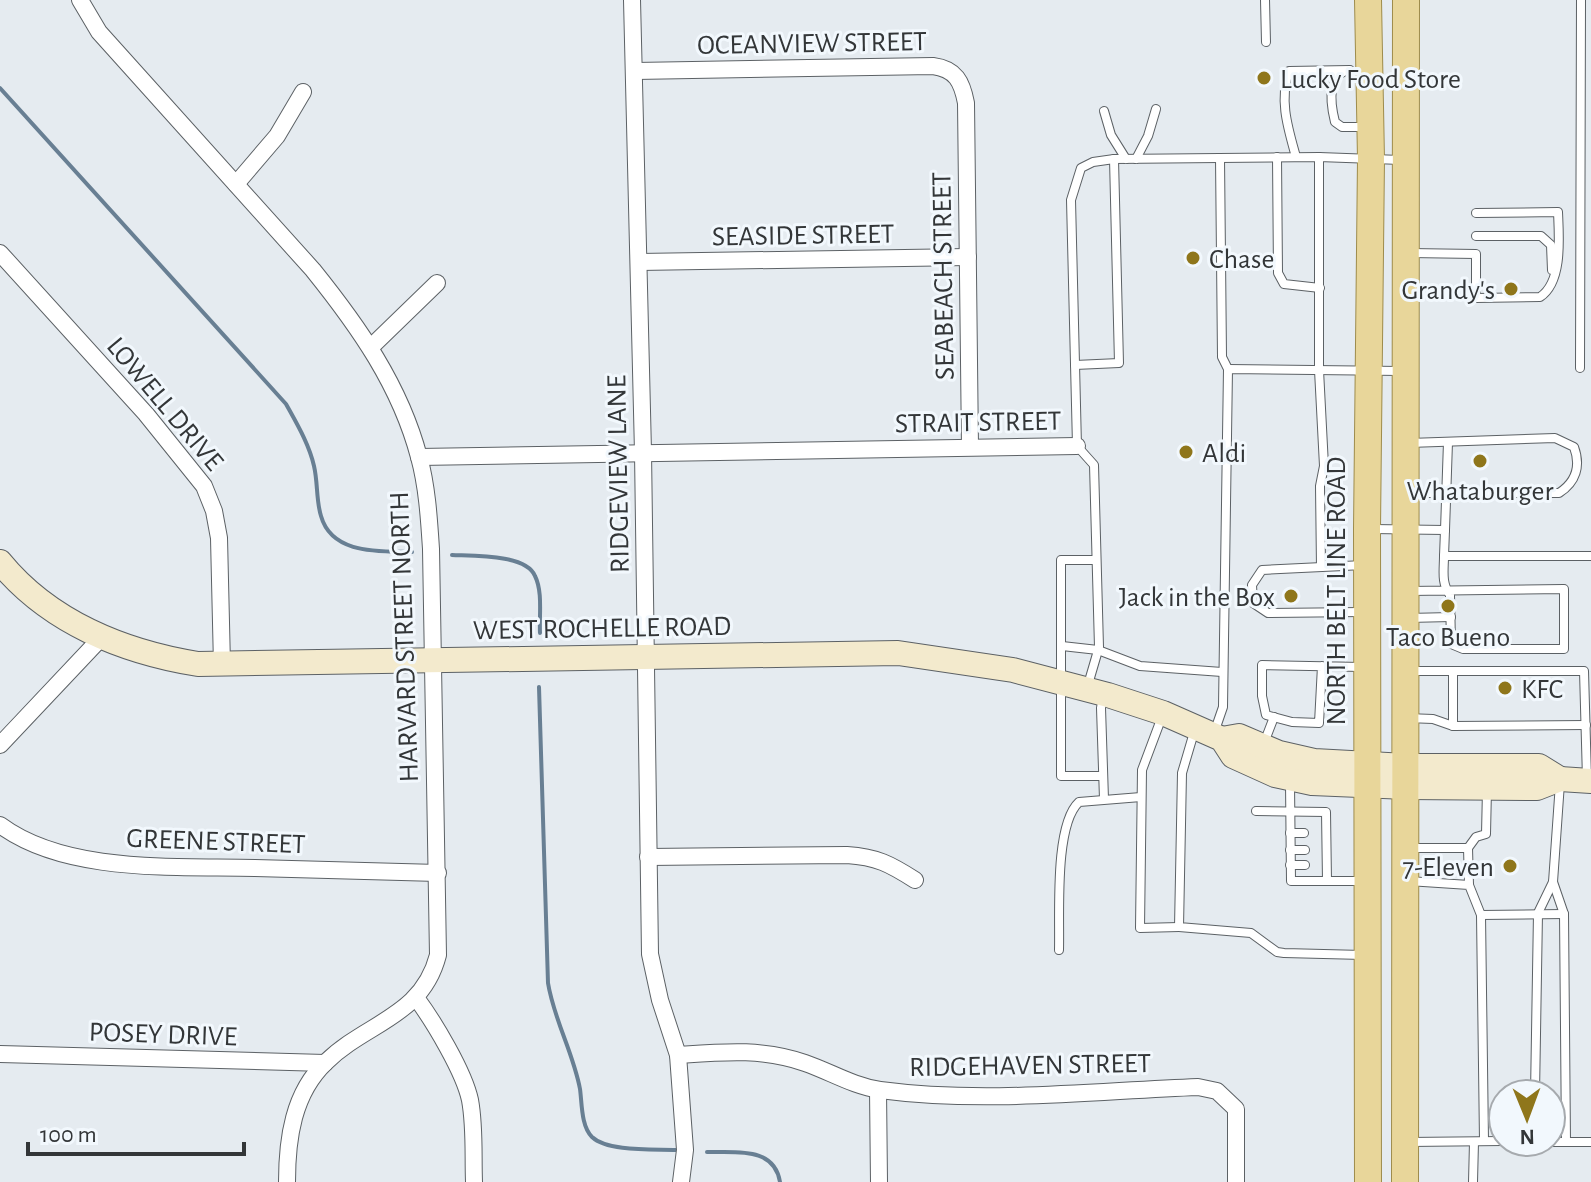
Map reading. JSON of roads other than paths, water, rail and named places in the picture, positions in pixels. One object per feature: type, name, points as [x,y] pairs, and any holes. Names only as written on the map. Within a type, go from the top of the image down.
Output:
[{"type":"main road","name":"NORTH BELT LINE ROAD","points":[[1368,0],[1360,69],[1371,127],[1367,529],[1368,1182]]},
{"type":"main road","points":[[1405,1182],[1406,0]]},
{"type":"main road","points":[[1368,955],[1406,956]]},
{"type":"main road","points":[[1368,1142],[1405,1142]]},
{"type":"street","name":"HARVARD STREET NORTH","points":[[80,0],[99,32],[313,270],[371,347],[397,396],[419,457],[429,524],[438,955],[434,972],[417,999],[325,1063],[302,1096],[292,1125],[287,1182]]},
{"type":"street","name":"RIDGEVIEW LANE","points":[[632,0],[643,452],[650,954],[660,1000],[678,1055],[685,1150],[681,1182]]},
{"type":"street","name":"OCEANVIEW STREET","points":[[635,71],[933,66],[943,67],[956,75],[966,103]]},
{"type":"street","points":[[236,184],[277,136],[303,92]]},
{"type":"street","name":"SEABEACH STREET","points":[[966,103],[970,447]]},
{"type":"street","name":"LOWELL DRIVE","points":[[0,253],[146,414],[204,486],[214,511],[219,538],[222,665]]},
{"type":"street","name":"SEASIDE STREET","points":[[639,262],[968,257]]},
{"type":"street","points":[[371,347],[437,283]]},
{"type":"street","name":"STRAIT STREET","points":[[419,457],[1077,446]]},
{"type":"street","name":"WEST ROCHELLE ROAD","points":[[0,562],[61,616],[101,638],[171,660],[222,665],[898,653],[1013,670],[1095,691],[1163,713],[1210,734],[1233,756],[1275,775],[1312,783],[1367,775],[1406,776],[1539,766],[1560,779]]},
{"type":"street","points":[[0,745],[101,638]]},
{"type":"street","name":"WEST ROCHELLE ROAD","points":[[1210,734],[1239,736],[1279,753],[1367,775]]},
{"type":"street","name":"WEST ROCHELLE ROAD","points":[[1406,776],[1487,788],[1537,788],[1560,779],[1589,780]]},
{"type":"street","name":"GREENE STREET","points":[[0,825],[14,836],[52,851],[138,865],[438,873]]},
{"type":"street","points":[[648,857],[872,857],[889,863],[915,880]]},
{"type":"street","points":[[417,999],[449,1053],[469,1095],[473,1118],[474,1182]]},
{"type":"street","name":"RIDGEHAVEN STREET","points":[[678,1055],[737,1051],[772,1053],[878,1090],[982,1096],[1198,1087],[1217,1091],[1226,1096],[1236,1109],[1236,1182]]},
{"type":"street","name":"POSEY DRIVE","points":[[0,1054],[325,1063]]},
{"type":"street","points":[[878,1090],[879,1182]]},
{"type":"lane","points":[[1265,0],[1266,42]]},
{"type":"lane","points":[[1580,368],[1581,0]]},
{"type":"lane","points":[[1360,69],[1339,73],[1333,82],[1335,122],[1342,127],[1371,127]]},
{"type":"lane","points":[[1296,157],[1285,118],[1285,82],[1289,71],[1360,69]]},
{"type":"lane","points":[[1136,159],[1148,136],[1156,109]]},
{"type":"lane","points":[[1104,111],[1111,135],[1126,159]]},
{"type":"lane","points":[[1277,157],[1278,273],[1284,284],[1320,288]]},
{"type":"lane","points":[[1319,157],[1319,370],[1324,448],[1320,486],[1321,567]]},
{"type":"lane","name":"STRAIT STREET","points":[[1077,446],[1071,200],[1081,168],[1093,162],[1114,159],[1319,157],[1405,161]]},
{"type":"lane","points":[[1179,927],[1182,773],[1210,734],[1223,707],[1228,369],[1222,357],[1220,158]]},
{"type":"lane","points":[[1075,365],[1119,363],[1114,159]]},
{"type":"lane","points":[[1405,253],[1476,254],[1476,298],[1540,297],[1549,291],[1560,255],[1558,212],[1476,213]]},
{"type":"lane","points":[[1476,236],[1541,236],[1551,245],[1552,278]]},
{"type":"lane","points":[[1228,369],[1406,371]]},
{"type":"lane","points":[[1406,443],[1555,438],[1574,447],[1579,461],[1573,480],[1559,493],[1406,493]]},
{"type":"lane","points":[[1406,591],[1447,590],[1564,589],[1564,649],[1463,649],[1451,644],[1450,595],[1447,590],[1444,583],[1448,442]]},
{"type":"lane","points":[[1077,446],[1094,465],[1098,650],[1095,691],[1101,708],[1104,799]]},
{"type":"lane","points":[[1367,529],[1445,530]]},
{"type":"lane","points":[[1444,556],[1591,556]]},
{"type":"lane","points":[[1096,560],[1061,560],[1061,776],[1103,776]]},
{"type":"lane","points":[[1367,565],[1262,570],[1252,585],[1253,603],[1268,613],[1367,612]]},
{"type":"lane","points":[[1406,618],[1451,617]]},
{"type":"lane","points":[[1062,646],[1098,650],[1140,666],[1222,672]]},
{"type":"lane","points":[[1322,666],[1319,723],[1292,722],[1266,715],[1262,665],[1322,666],[1367,668]]},
{"type":"lane","points":[[1406,671],[1584,671],[1589,780]]},
{"type":"lane","points":[[1453,671],[1453,726]]},
{"type":"lane","points":[[1163,713],[1142,770],[1140,928],[1179,927],[1251,933],[1277,952],[1368,955]]},
{"type":"lane","points":[[1263,746],[1274,717]]},
{"type":"lane","points":[[1407,718],[1433,719],[1453,726],[1586,725]]},
{"type":"lane","points":[[1290,778],[1291,881],[1368,880]]},
{"type":"lane","points":[[1535,1078],[1538,913],[1553,882],[1560,779]]},
{"type":"lane","points":[[1473,1182],[1479,1141],[1481,915],[1469,885],[1468,848],[1476,837],[1486,834],[1487,788]]},
{"type":"lane","points":[[1059,950],[1062,835],[1073,808],[1079,802],[1141,797]]},
{"type":"lane","points":[[1256,811],[1326,812],[1323,833],[1327,881]]},
{"type":"lane","points":[[1290,833],[1304,833]]},
{"type":"lane","points":[[1406,848],[1468,848]]},
{"type":"lane","points":[[1290,850],[1305,850]]},
{"type":"lane","points":[[1290,865],[1305,865]]},
{"type":"lane","points":[[1406,881],[1469,885]]},
{"type":"lane","points":[[1553,882],[1564,914],[1565,1078]]},
{"type":"lane","points":[[1481,915],[1564,914]]},
{"type":"lane","points":[[1405,1142],[1487,1141]]},
{"type":"lane","points":[[1567,1142],[1591,1142]]},
{"type":"waterway","points":[[0,88],[286,404],[312,458],[319,510],[327,529],[335,538],[359,548],[412,552]]},
{"type":"waterway","points":[[452,555],[510,560],[530,569],[539,589],[540,633]]},
{"type":"waterway","points":[[539,687],[548,983],[577,1075],[584,1121],[588,1132],[599,1142],[631,1149],[676,1150]]},
{"type":"waterway","points":[[707,1152],[741,1152],[762,1157],[776,1170],[780,1182]]},
{"type":"place","name":"Lucky Food Store","points":[[1264,78]]},
{"type":"place","name":"Chase","points":[[1193,258]]},
{"type":"place","name":"Grandy's","points":[[1511,289]]},
{"type":"place","name":"Aldi","points":[[1186,452]]},
{"type":"place","name":"Whataburger","points":[[1480,461]]},
{"type":"place","name":"Jack in the Box","points":[[1291,596]]},
{"type":"place","name":"Taco Bueno","points":[[1448,606]]},
{"type":"place","name":"KFC","points":[[1505,688]]},
{"type":"place","name":"7-Eleven","points":[[1510,866]]}]
